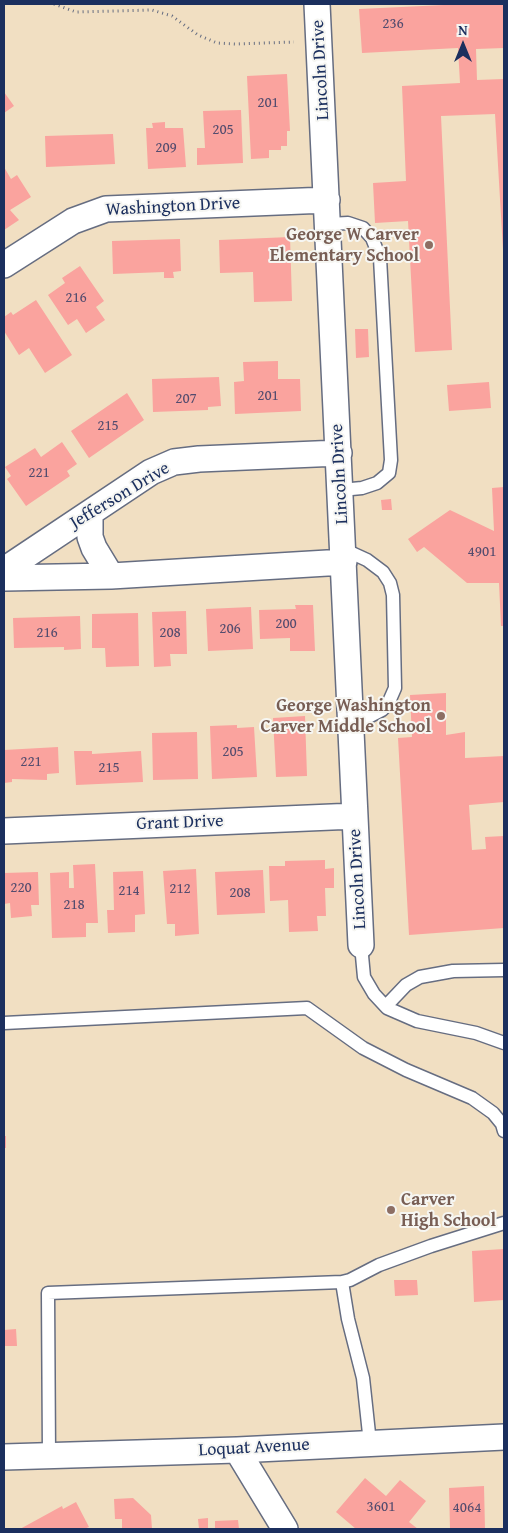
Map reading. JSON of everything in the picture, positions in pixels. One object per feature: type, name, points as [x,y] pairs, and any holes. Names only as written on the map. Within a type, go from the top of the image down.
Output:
[{"type":"street","name":"Lincoln Drive","points":[[318,4],[361,945]]},
{"type":"street","name":"Washington Drive","points":[[4,265],[73,221],[106,209],[328,212]]},
{"type":"street","name":"Jefferson Drive","points":[[4,570],[151,472],[174,462],[199,459],[339,453]]},
{"type":"street","points":[[90,514],[90,537],[94,548],[111,576]]},
{"type":"street","points":[[4,578],[111,576],[344,556]]},
{"type":"street","name":"Grant Drive","points":[[4,831],[355,816]]},
{"type":"street","name":"Loquat Avenue","points":[[4,1457],[237,1450],[504,1437]]},
{"type":"street","points":[[237,1450],[285,1529]]},
{"type":"lane","points":[[328,212],[348,223],[363,228],[372,238],[380,258],[391,460],[388,473],[377,483],[362,488],[341,490]]},
{"type":"lane","points":[[344,556],[367,560],[388,578],[392,589],[396,680],[388,704],[375,714],[351,726]]},
{"type":"lane","points":[[361,945],[364,977],[374,994],[386,1006],[409,1018],[476,1033],[504,1043]]},
{"type":"lane","points":[[386,1006],[406,985],[420,977],[447,972],[504,970]]},
{"type":"lane","points":[[4,1023],[307,1008],[363,1048],[406,1070],[472,1098],[494,1114],[502,1124],[504,1131]]},
{"type":"lane","points":[[49,1456],[48,1293],[342,1282],[350,1280],[379,1265],[431,1246],[504,1224]]},
{"type":"lane","points":[[342,1282],[348,1319],[363,1378],[370,1443]]},
{"type":"path","points":[[54,4],[76,12],[152,10],[172,16],[198,35],[217,43],[302,41]]},
{"type":"building","points":[[504,4],[504,48],[476,49],[477,80],[504,79],[504,267],[495,114],[441,116],[452,350],[415,352],[408,221],[375,223],[373,183],[406,181],[402,86],[460,83],[458,48],[362,53],[359,9]]},
{"type":"building","points":[[287,74],[290,131],[287,131],[287,146],[281,146],[281,150],[269,150],[269,158],[251,159],[247,76]]},
{"type":"building","points":[[4,92],[14,106],[4,113]]},
{"type":"building","points":[[241,110],[243,163],[197,165],[197,148],[205,148],[203,111]]},
{"type":"building","points":[[165,122],[165,128],[183,128],[186,167],[148,169],[146,128],[153,128],[152,123]]},
{"type":"building","points":[[113,134],[115,164],[46,167],[45,136]]},
{"type":"building","points":[[4,167],[11,179],[17,175],[31,197],[10,210],[19,220],[4,230]]},
{"type":"building","points":[[290,237],[292,301],[254,302],[253,272],[220,273],[219,240]]},
{"type":"building","points":[[180,239],[181,271],[173,272],[174,278],[164,278],[164,272],[113,274],[112,241]]},
{"type":"building","points":[[80,266],[104,301],[96,307],[105,320],[86,333],[77,319],[68,325],[48,295],[65,283],[62,278]]},
{"type":"building","points":[[36,300],[72,355],[45,373],[29,348],[19,355],[4,331],[4,317],[11,312],[13,315]]},
{"type":"building","points":[[355,329],[368,329],[369,357],[356,358]]},
{"type":"building","points":[[278,361],[278,379],[300,379],[301,411],[235,414],[234,382],[244,381],[243,362]]},
{"type":"building","points":[[219,377],[221,406],[208,407],[208,410],[153,412],[152,379]]},
{"type":"building","points":[[489,382],[491,408],[449,411],[447,385]]},
{"type":"building","points":[[127,393],[144,420],[89,458],[71,431]]},
{"type":"building","points":[[62,442],[77,464],[67,471],[70,476],[26,506],[7,479],[11,476],[5,467],[35,448],[41,457]]},
{"type":"building","points":[[504,487],[504,626],[501,626],[499,583],[467,583],[424,547],[417,552],[408,539],[450,510],[494,531],[492,488]]},
{"type":"building","points":[[391,499],[392,510],[382,510],[381,500]]},
{"type":"building","points":[[295,605],[313,605],[315,651],[290,651],[290,638],[260,639],[259,610],[296,609]]},
{"type":"building","points":[[251,607],[253,649],[208,651],[206,609]]},
{"type":"building","points":[[186,611],[187,654],[170,654],[171,666],[154,667],[152,612]]},
{"type":"building","points":[[138,613],[139,666],[106,667],[105,648],[92,648],[92,614]]},
{"type":"building","points":[[80,616],[81,649],[64,650],[64,647],[14,648],[13,618]]},
{"type":"building","points":[[446,693],[446,735],[465,732],[465,758],[504,756],[504,802],[469,805],[472,850],[486,849],[485,837],[504,836],[504,928],[409,935],[398,738],[412,737],[410,695]]},
{"type":"building","points":[[305,716],[307,776],[276,777],[273,718]]},
{"type":"building","points":[[237,725],[237,728],[254,727],[257,777],[212,779],[210,726]]},
{"type":"building","points":[[197,732],[198,779],[153,780],[152,733]]},
{"type":"building","points":[[58,747],[59,773],[47,774],[47,780],[12,779],[12,782],[4,783],[4,750]]},
{"type":"building","points":[[74,751],[92,751],[92,754],[141,751],[143,782],[76,785]]},
{"type":"building","points":[[325,860],[325,869],[334,868],[334,888],[325,888],[326,916],[317,916],[318,931],[289,932],[288,900],[270,901],[269,866],[285,866],[285,861]]},
{"type":"building","points":[[95,864],[98,923],[86,923],[86,937],[52,938],[50,873],[69,872],[69,888],[74,888],[73,865]]},
{"type":"building","points":[[196,869],[199,934],[175,936],[175,924],[167,924],[163,871]]},
{"type":"building","points":[[263,870],[265,913],[217,915],[215,872]]},
{"type":"building","points":[[143,871],[145,914],[135,915],[135,932],[108,933],[107,910],[114,910],[113,872]]},
{"type":"building","points":[[38,872],[39,905],[31,905],[32,916],[11,918],[10,903],[4,904],[4,873]]},
{"type":"building","points":[[4,1136],[6,1136],[6,1148],[4,1148]]},
{"type":"building","points":[[504,1249],[504,1300],[474,1302],[472,1251]]},
{"type":"building","points":[[394,1280],[417,1280],[418,1295],[395,1296]]},
{"type":"building","points":[[16,1329],[17,1346],[4,1346],[4,1330]]},
{"type":"building","points":[[365,1478],[386,1496],[400,1480],[426,1501],[409,1522],[418,1529],[356,1529],[336,1512]]},
{"type":"building","points":[[484,1486],[485,1529],[450,1529],[449,1488]]},
{"type":"building","points":[[133,1498],[151,1515],[152,1529],[122,1529],[122,1519],[115,1519],[114,1499]]},
{"type":"building","points":[[76,1502],[89,1527],[84,1529],[20,1529],[62,1506],[63,1509]]},
{"type":"building","points":[[208,1518],[208,1529],[199,1529],[198,1519]]},
{"type":"building","points":[[238,1520],[239,1529],[215,1529],[215,1521]]},
{"type":"place","name":"George W Carver Elementary School","points":[[429,245]]},
{"type":"place","name":"George Washington Carver Middle School","points":[[441,716]]},
{"type":"place","name":"Carver High School","points":[[391,1210]]}]
